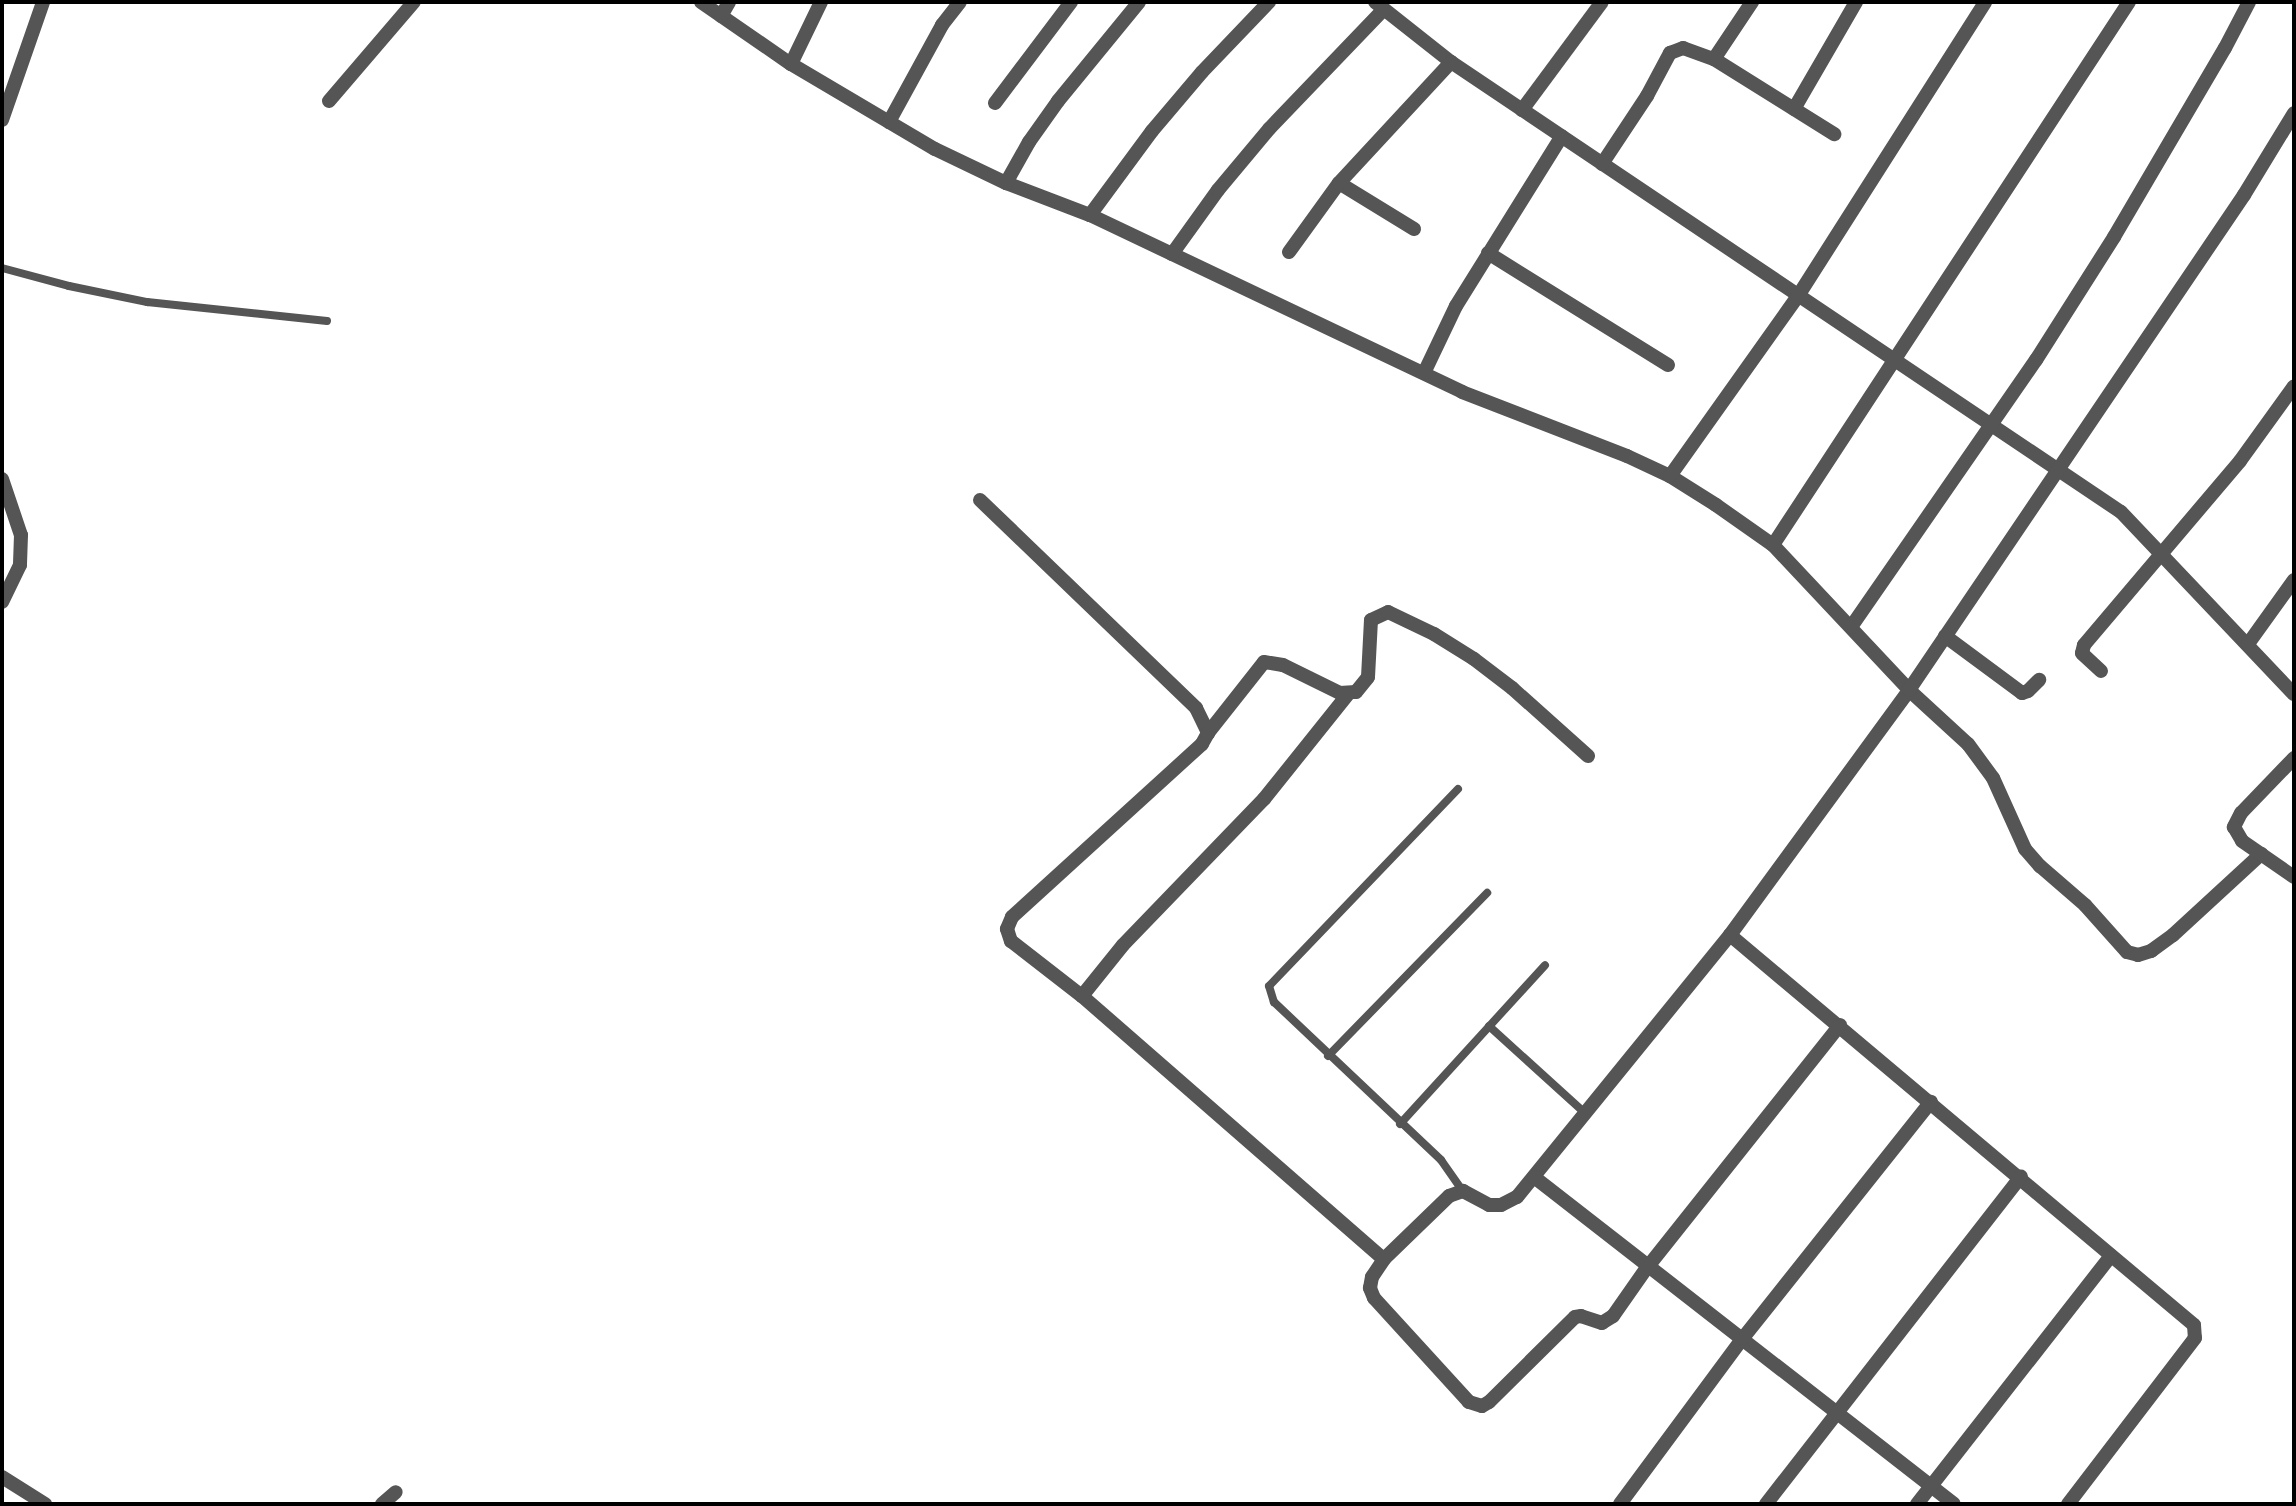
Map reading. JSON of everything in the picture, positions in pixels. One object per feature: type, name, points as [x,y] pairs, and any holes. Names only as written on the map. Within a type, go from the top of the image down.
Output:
[{"type":"street","points":[[2,120],[43,2]]},
{"type":"street","points":[[329,101],[414,2]]},
{"type":"street","points":[[701,2],[791,64],[935,149],[1006,183],[1090,215],[1424,373],[1670,476],[1773,545],[1909,690],[1968,744],[1993,778],[2017,835],[2032,858],[2085,905],[2127,952],[2138,955],[2151,951],[2261,854]]},
{"type":"street","points":[[721,16],[729,2]]},
{"type":"street","points":[[791,64],[821,2]]},
{"type":"street","points":[[889,122],[936,36],[960,2]]},
{"type":"street","points":[[995,103],[1071,2]]},
{"type":"street","points":[[1006,183],[1029,142],[1058,101],[1139,2]]},
{"type":"street","points":[[1090,215],[1152,131],[1202,72],[1269,2]]},
{"type":"street","points":[[1522,110],[1602,2]]},
{"type":"street","points":[[1714,59],[1752,2]]},
{"type":"street","points":[[1794,109],[1856,2]]},
{"type":"street","points":[[1670,476],[1798,296],[1985,2]]},
{"type":"street","points":[[1773,545],[2129,2]]},
{"type":"street","points":[[1851,627],[1992,424],[2114,237],[2225,48],[2249,2]]},
{"type":"street","points":[[1172,254],[1217,190],[1379,6],[1451,62],[2121,512],[2164,554],[2294,694]]},
{"type":"street","points":[[1602,164],[1647,96],[1670,53],[1683,48],[1714,59],[1834,134]]},
{"type":"street","points":[[1289,252],[1339,183],[1451,62]]},
{"type":"street","points":[[1840,1025],[1648,1266],[1608,1321],[1597,1323],[1581,1316],[1575,1317],[1498,1394],[1482,1406],[1469,1402],[1374,1298],[1370,1288],[1372,1277],[1384,1259],[1449,1196],[1463,1191],[1489,1205],[1502,1205],[1517,1197],[1730,934],[1828,805],[1909,690],[2245,195],[2294,113]]},
{"type":"street","points":[[1424,373],[1456,306],[1562,136]]},
{"type":"street","points":[[1339,183],[1413,229]]},
{"type":"street","points":[[1488,253],[1668,365]]},
{"type":"street","points":[[2101,671],[2084,657],[2081,650],[2084,645],[2164,554],[2240,461],[2294,386]]},
{"type":"street","points":[[2,480],[21,535],[20,565],[2,602]]},
{"type":"street","points":[[980,500],[1196,708],[1208,733]]},
{"type":"street","points":[[2248,644],[2294,580]]},
{"type":"street","points":[[1082,996],[1124,945],[1264,799],[1348,694],[1356,692],[1368,677],[1371,620],[1388,612],[1434,634],[1474,659],[1512,688],[1588,756]]},
{"type":"street","points":[[1945,636],[2022,693],[2039,680]]},
{"type":"street","points":[[1348,694],[1283,665],[1264,662],[1202,744],[1012,917],[1007,929],[1011,941],[1082,996],[1384,1259]]},
{"type":"street","points":[[2294,758],[2241,813],[2234,827],[2242,841],[2294,877]]},
{"type":"street","points":[[1730,934],[2191,1321],[2197,1332],[2068,1504]]},
{"type":"street","points":[[1620,1504],[1743,1338],[1931,1102]]},
{"type":"street","points":[[1534,1177],[1954,1504]]},
{"type":"street","points":[[1766,1504],[2021,1177]]},
{"type":"street","points":[[1917,1504],[2110,1255]]},
{"type":"street","points":[[2,1477],[39,1503]]},
{"type":"street","points":[[382,1504],[396,1492]]},
{"type":"lane","points":[[2,268],[69,286],[148,302],[327,321]]},
{"type":"lane","points":[[1458,789],[1269,986],[1273,1002],[1441,1160],[1463,1191]]},
{"type":"lane","points":[[1328,1056],[1487,893]]},
{"type":"lane","points":[[1400,1124],[1545,965]]},
{"type":"lane","points":[[1489,1026],[1586,1114]]}]
